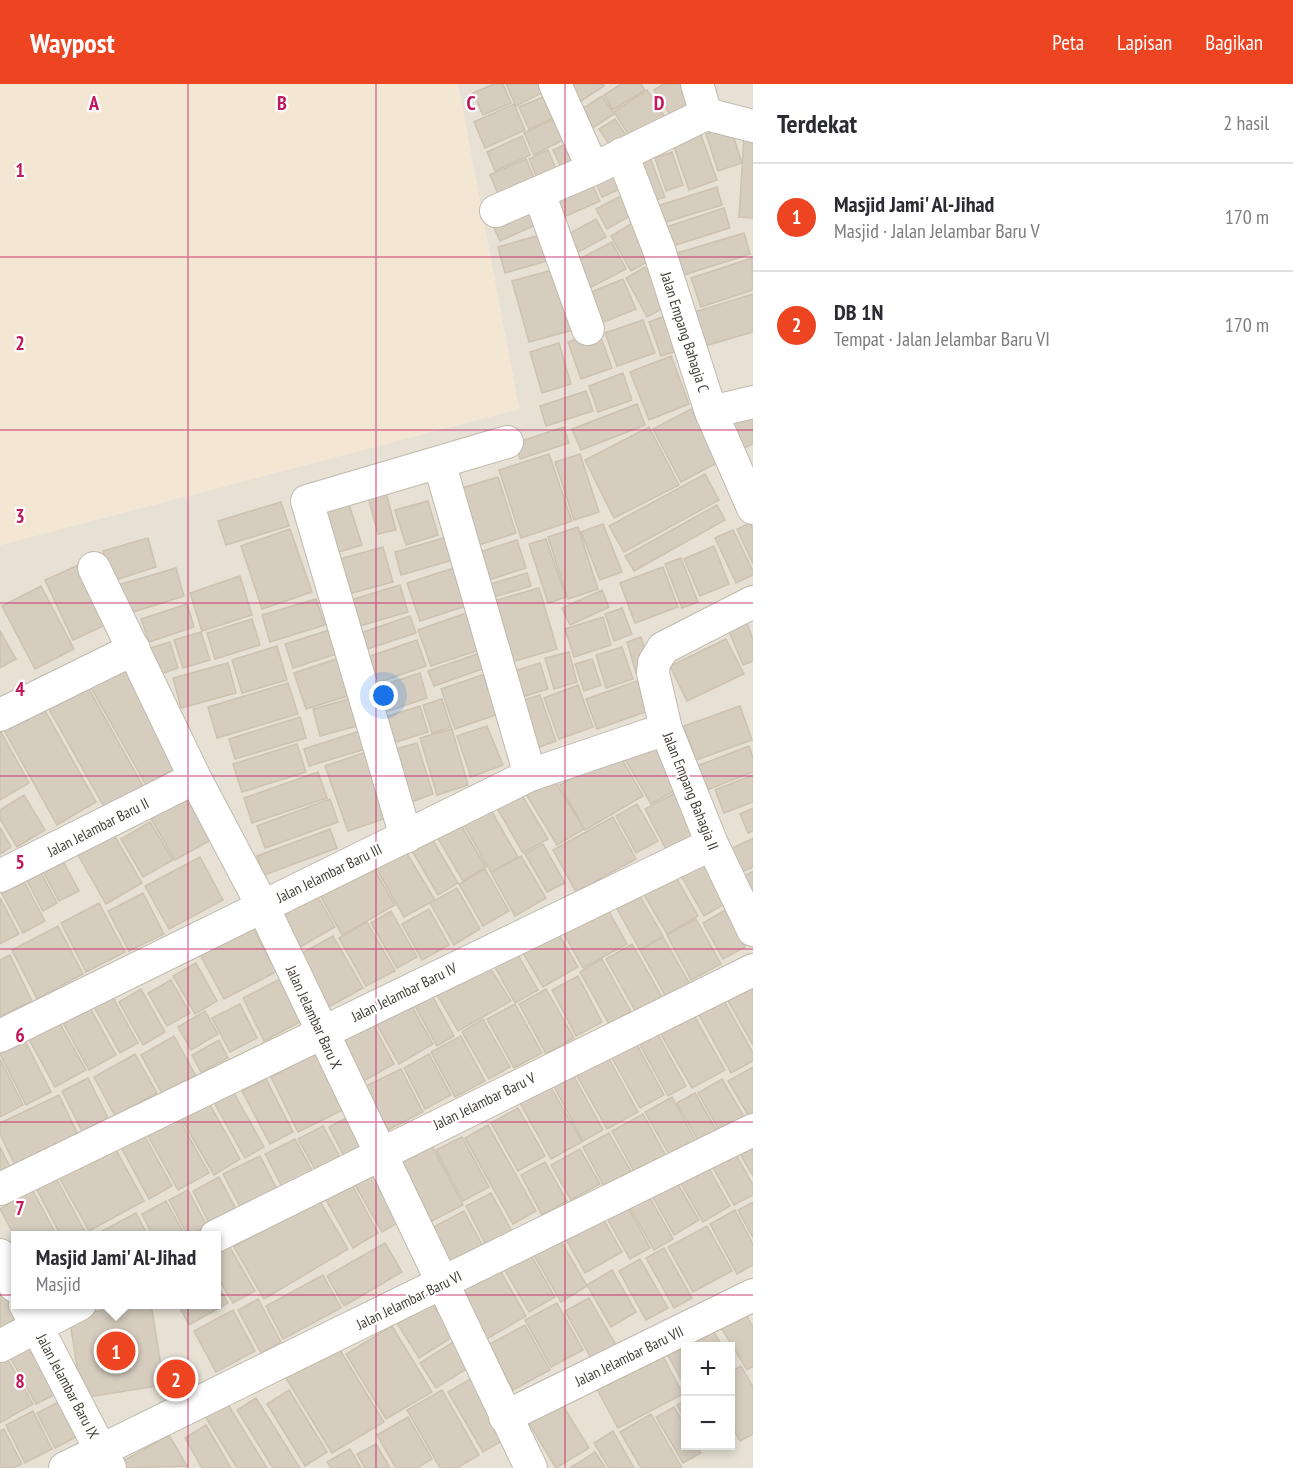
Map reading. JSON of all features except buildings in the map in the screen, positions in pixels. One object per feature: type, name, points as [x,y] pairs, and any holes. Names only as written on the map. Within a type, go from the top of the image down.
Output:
[{"type":"street","points":[[555,84],[594,169]]},
{"type":"street","points":[[697,84],[706,114]]},
{"type":"street","points":[[496,211],[594,169],[706,114],[753,126]]},
{"type":"street","name":"Jalan Empang Bahagia C","points":[[622,154],[659,250],[711,412],[753,508]]},
{"type":"street","points":[[539,193],[588,329]]},
{"type":"street","points":[[711,412],[753,402]]},
{"type":"street","points":[[406,837],[307,501],[507,442]]},
{"type":"street","points":[[439,462],[530,775]]},
{"type":"street","name":"Jalan Jelambar Baru X","points":[[94,568],[195,778],[262,905],[441,1285],[506,1417],[519,1464]]},
{"type":"street","name":"Jalan Empang Bahagia II","points":[[753,602],[663,648],[654,663],[653,673],[666,729],[712,844],[753,930]]},
{"type":"street","points":[[0,715],[134,650]]},
{"type":"street","name":"Jalan Jelambar Baru III","points":[[0,1036],[530,775],[666,729]]},
{"type":"street","name":"Jalan Jelambar Baru II","points":[[0,876],[195,778]]},
{"type":"street","name":"Jalan Jelambar Baru IV","points":[[0,1189],[712,844]]},
{"type":"street","name":"Jalan Jelambar Baru V","points":[[221,1233],[379,1152],[753,970]]},
{"type":"street","name":"Jalan Jelambar Baru VI","points":[[65,1468],[106,1459],[441,1285],[753,1130]]},
{"type":"street","points":[[0,1255],[11,1278]]},
{"type":"street","name":"Jalan Jelambar Baru VII","points":[[506,1417],[753,1295]]},
{"type":"street","points":[[0,1346],[31,1316],[62,1309]]},
{"type":"street","name":"Jalan Jelambar Baru IX","points":[[31,1316],[106,1459]]},
{"type":"shaded area","points":[[0,84],[458,84],[519,409],[0,545]]},
{"type":"shaded area","points":[[458,84],[753,84],[753,1468],[0,1468],[0,545],[519,409]]},
{"type":"place","name":"Masjid Jami' Al-Jihad","points":[[116,1351]]},
{"type":"place","name":"DB 1N","points":[[176,1379]]}]
